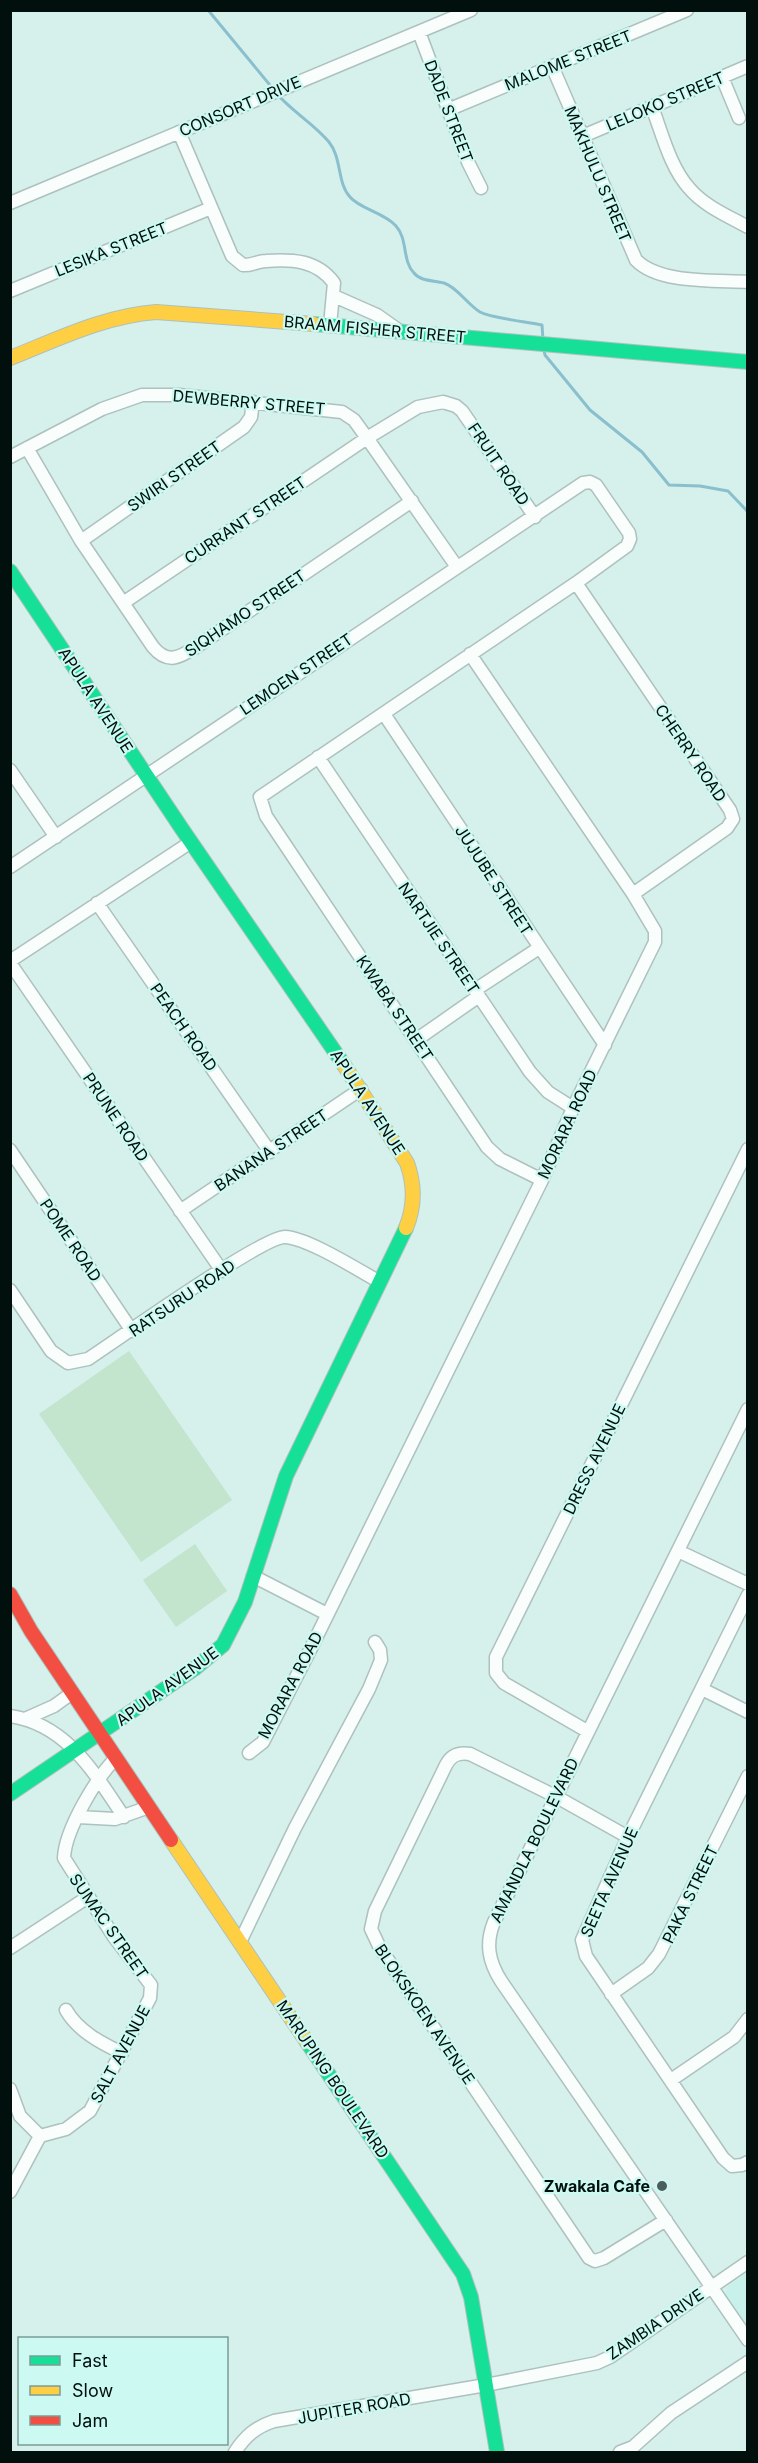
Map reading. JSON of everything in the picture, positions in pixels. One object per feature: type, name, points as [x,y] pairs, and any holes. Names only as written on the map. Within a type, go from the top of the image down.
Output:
[{"type":"street","name":"CONSORT DRIVE","points":[[10,203],[471,10]]},
{"type":"street","name":"MALOME STREET","points":[[450,109],[687,10]]},
{"type":"street","name":"DADE STREET","points":[[419,32],[450,109],[468,162],[482,188]]},
{"type":"street","name":"MAKHULU STREET","points":[[552,66],[632,255],[642,267],[655,273],[696,279],[747,282]]},
{"type":"street","name":"LELOKO STREET","points":[[583,136],[747,66]]},
{"type":"street","points":[[722,77],[739,118]]},
{"type":"street","points":[[652,107],[672,158],[688,188],[709,205],[747,227]]},
{"type":"street","points":[[179,132],[229,251],[236,262],[247,266],[264,261],[290,260],[312,264],[328,275],[334,283],[330,325]]},
{"type":"street","name":"LESIKA STREET","points":[[10,291],[211,208]]},
{"type":"street","points":[[334,296],[377,315],[401,332]]},
{"type":"street","name":"BRAAM FISHER STREET","points":[[10,358],[107,320],[133,314],[186,313],[747,362]]},
{"type":"street","name":"DEWBERRY STREET","points":[[10,456],[102,409],[142,395],[178,395],[342,412],[354,420],[457,567]]},
{"type":"street","name":"SWIRI STREET","points":[[81,541],[244,427],[251,417],[253,402]]},
{"type":"street","name":"FRUIT ROAD","points":[[367,438],[418,407],[434,402],[456,406],[468,417],[535,517]]},
{"type":"street","name":"CURRANT STREET","points":[[123,603],[367,438]]},
{"type":"street","name":"SIQHAMO STREET","points":[[27,448],[81,541],[158,653],[168,658],[178,658],[412,501]]},
{"type":"street","name":"LEMOEN STREET","points":[[10,867],[583,483],[590,482],[596,485],[629,533],[630,540],[627,546],[576,583]]},
{"type":"street","name":"APULA AVENUE","points":[[10,571],[191,842],[361,1089],[403,1154],[411,1172],[414,1188],[414,1200],[407,1225],[286,1476],[238,1619],[222,1645],[194,1669],[10,1794]]},
{"type":"street","points":[[318,757],[576,583]]},
{"type":"street","name":"CHERRY ROAD","points":[[576,583],[730,810],[733,819],[727,828],[633,894]]},
{"type":"street","name":"MORARA ROAD","points":[[249,1753],[263,1742],[327,1614],[542,1180],[573,1107],[653,949],[656,937],[653,927],[633,894],[470,654]]},
{"type":"street","name":"JUJUBE STREET","points":[[384,714],[605,1045]]},
{"type":"street","name":"KWABA STREET","points":[[318,757],[260,797],[266,816],[491,1152],[508,1164],[542,1180]]},
{"type":"street","name":"NARTJIE STREET","points":[[318,757],[536,1079],[548,1092],[573,1107]]},
{"type":"street","points":[[10,770],[56,837]]},
{"type":"street","points":[[97,903],[191,842]]},
{"type":"street","name":"PRUNE ROAD","points":[[97,903],[10,962],[222,1270]]},
{"type":"street","name":"PEACH ROAD","points":[[97,903],[270,1152]]},
{"type":"street","points":[[416,1040],[539,948]]},
{"type":"street","name":"BANANA STREET","points":[[180,1211],[361,1089]]},
{"type":"street","name":"DRESS AVENUE","points":[[587,1731],[504,1683],[496,1673],[496,1657],[747,1149]]},
{"type":"street","name":"POME ROAD","points":[[10,1150],[132,1331]]},
{"type":"street","name":"RATSURU ROAD","points":[[10,1290],[51,1351],[68,1363],[88,1359],[265,1243],[283,1237],[303,1242],[380,1282]]},
{"type":"street","name":"AMANDLA BOULEVARD","points":[[747,1409],[555,1796],[494,1922],[488,1940],[489,1957],[501,1981],[747,2340]]},
{"type":"street","points":[[678,1551],[747,1584]]},
{"type":"street","name":"MORARA ROAD","points":[[253,1576],[327,1614]]},
{"type":"street","name":"MARUPING BOULEVARD","points":[[10,1594],[31,1631],[72,1693],[463,2274],[469,2288],[496,2452]]},
{"type":"street","name":"SEETA AVENUE","points":[[747,1595],[628,1837],[582,1940],[586,1956],[726,2162],[737,2166],[747,2162]]},
{"type":"street","points":[[240,1942],[295,1828],[369,1689],[381,1660],[380,1650],[375,1642]]},
{"type":"street","points":[[702,1689],[747,1712]]},
{"type":"street","points":[[27,1718],[54,1706],[72,1693]]},
{"type":"street","points":[[10,1716],[27,1718],[48,1728],[76,1750],[124,1817]]},
{"type":"street","name":"BLOKSKOEN AVENUE","points":[[628,1837],[555,1796],[470,1754],[463,1753],[453,1756],[446,1765],[375,1911],[371,1929],[380,1948],[589,2258],[595,2261],[604,2258],[666,2220]]},
{"type":"street","points":[[116,1758],[98,1778],[78,1817],[115,1819],[149,1807]]},
{"type":"street","name":"PAKA STREET","points":[[611,1994],[648,1968],[659,1954],[747,1776]]},
{"type":"street","name":"SUMAC STREET","points":[[78,1817],[64,1851],[64,1858],[88,1897],[151,1985]]},
{"type":"street","points":[[10,1948],[88,1897]]},
{"type":"street","name":"SALT AVENUE","points":[[40,2136],[66,2129],[84,2117],[95,2104],[150,1998],[151,1985]]},
{"type":"street","points":[[66,2010],[81,2028],[122,2053]]},
{"type":"street","points":[[670,2080],[727,2042],[742,2028],[747,2019]]},
{"type":"street","points":[[10,2089],[20,2116],[40,2136],[10,2192]]},
{"type":"street","name":"ZAMBIA DRIVE","points":[[486,2385],[597,2363],[610,2357],[747,2262]]},
{"type":"street","points":[[620,2452],[635,2450],[671,2413],[747,2362]]},
{"type":"street","name":"JUPITER ROAD","points":[[236,2452],[248,2434],[261,2425],[274,2421],[486,2385]]},
{"type":"shaded area","points":[[747,2273],[747,2331],[724,2297],[727,2287]]},
{"type":"green space","points":[[129,1351],[232,1500],[141,1562],[39,1414]]},
{"type":"green space","points":[[195,1544],[227,1591],[176,1627],[143,1580]]},
{"type":"waterway","points":[[208,10],[274,90]]},
{"type":"waterway","points":[[278,95],[329,142],[336,155],[343,185],[350,197],[360,205],[386,218],[400,231],[410,268],[417,276],[449,285],[475,309],[485,314],[542,325],[543,340]]},
{"type":"waterway","points":[[544,350],[545,355],[590,410],[642,452],[669,485],[700,486],[728,491],[748,512]]},
{"type":"traffic: fast","points":[[314,324],[748,362]]},
{"type":"traffic: fast","points":[[10,571],[182,829],[344,1065]]},
{"type":"traffic: fast","points":[[10,1794],[194,1669],[223,1645],[245,1602],[286,1476],[406,1228]]},
{"type":"traffic: fast","points":[[307,2042],[463,2274],[471,2297],[497,2452]]},
{"type":"traffic: slow","points":[[10,358],[100,323],[137,314],[156,312],[314,324]]},
{"type":"traffic: slow","points":[[344,1065],[407,1163],[413,1196],[406,1228]]},
{"type":"traffic: slow","points":[[171,1840],[307,2042]]},
{"type":"traffic: jam","points":[[10,1594],[31,1631],[171,1840]]},
{"type":"place","name":"Zwakala Cafe","points":[[662,2186]]}]
